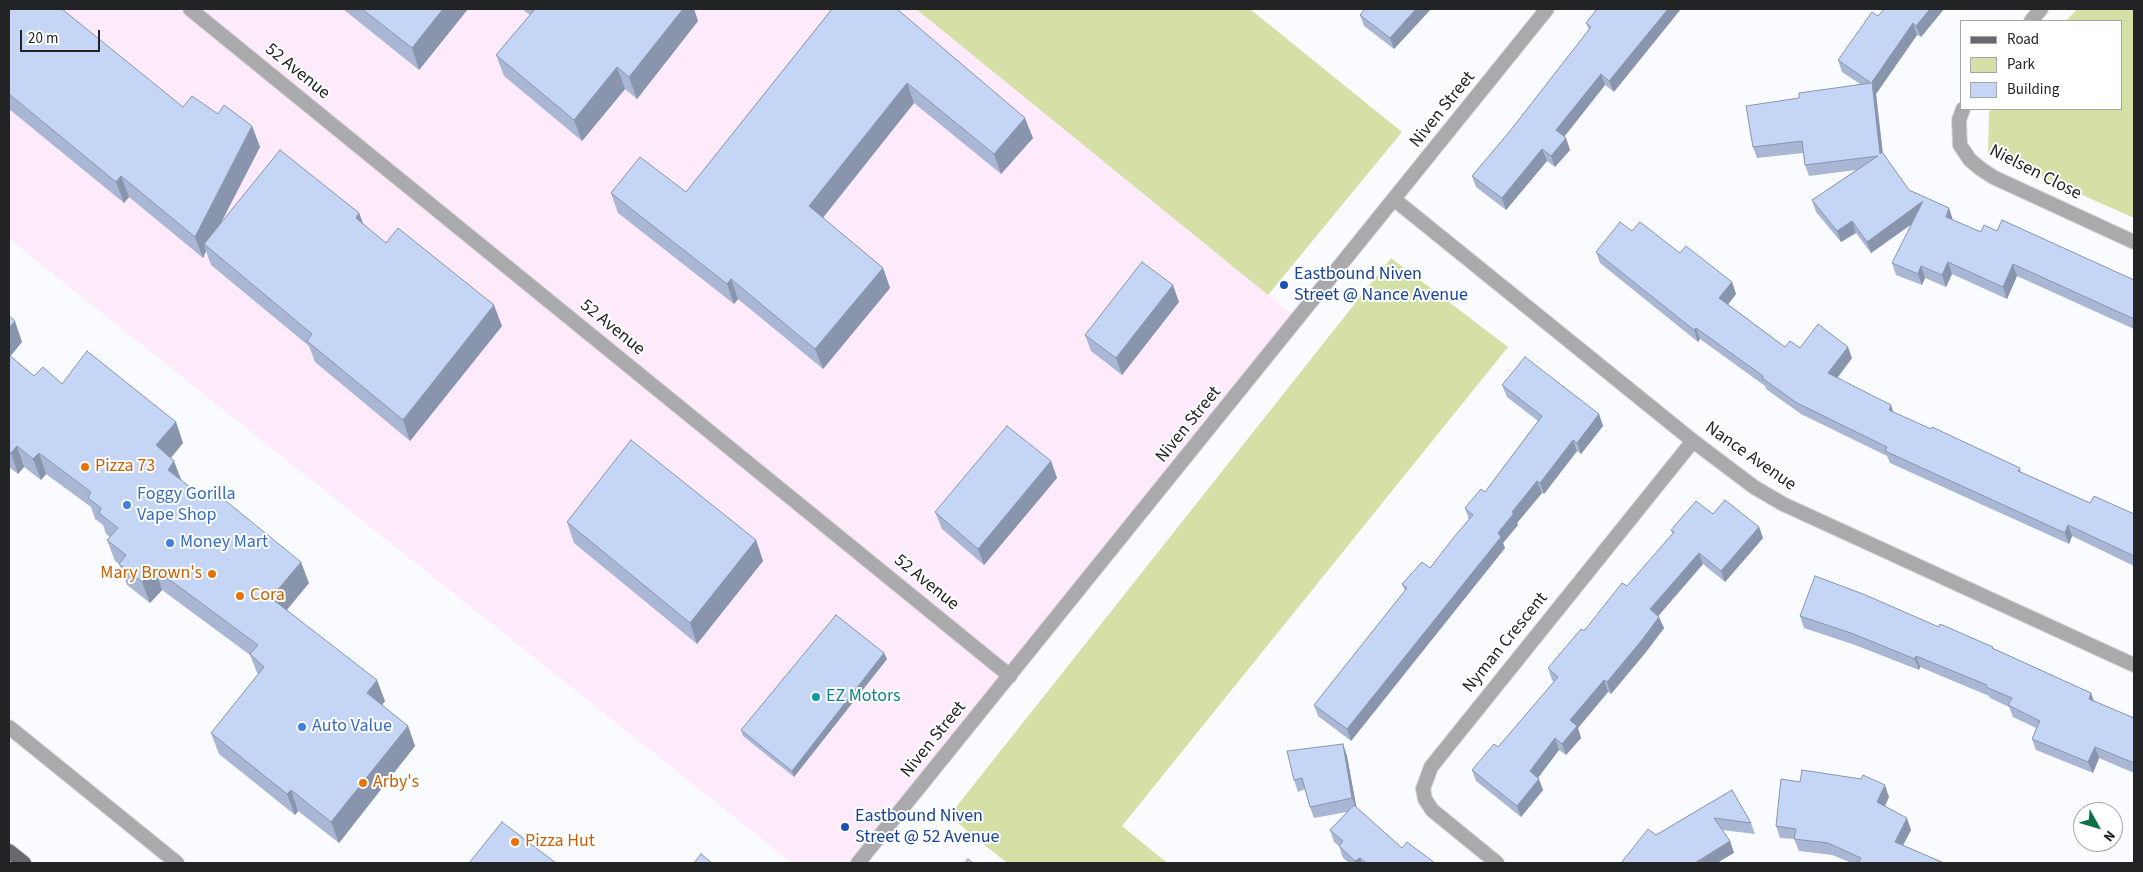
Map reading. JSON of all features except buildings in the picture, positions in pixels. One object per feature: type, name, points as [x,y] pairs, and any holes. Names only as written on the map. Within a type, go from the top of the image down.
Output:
[{"type":"main road","points":[[9,851],[24,863]]},
{"type":"street","name":"52 Avenue","points":[[190,9],[1010,676]]},
{"type":"street","name":"Niven Street","points":[[858,863],[1395,200],[1547,9]]},
{"type":"street","points":[[2032,20],[2040,9]]},
{"type":"street","name":"Nielsen Close","points":[[1964,110],[1959,120],[1960,145],[1970,160],[1981,169],[1993,177],[2134,242]]},
{"type":"street","name":"Nance Avenue","points":[[1395,200],[1693,441],[1748,482],[1783,504],[2134,665]]},
{"type":"street","name":"Nyman Crescent","points":[[1497,863],[1432,810],[1425,799],[1423,789],[1431,767],[1693,441]]},
{"type":"street","points":[[9,727],[177,863]]},
{"type":"shaded area","points":[[9,9],[916,9],[1298,319],[858,863],[792,863],[9,239]]},
{"type":"green space","points":[[916,9],[1250,9],[1402,132],[1268,295]]},
{"type":"green space","points":[[2077,9],[2134,9],[2134,218],[1988,153],[1989,112],[1991,110],[2123,110],[2123,20],[2067,20]]},
{"type":"green space","points":[[1391,258],[1508,347],[1122,826],[1167,863],[1007,863],[949,816]]},
{"type":"place","name":"Eastbound Niven Street @ Nance Avenue","points":[[1284,285]]},
{"type":"place","name":"Pizza 73","points":[[85,467]]},
{"type":"place","name":"Foggy Gorilla Vape Shop","points":[[127,505]]},
{"type":"place","name":"Money Mart","points":[[170,543]]},
{"type":"place","name":"Mary Brown's","points":[[212,574]]},
{"type":"place","name":"Cora","points":[[240,596]]},
{"type":"place","name":"EZ Motors","points":[[816,697]]},
{"type":"place","name":"Auto Value","points":[[302,727]]},
{"type":"place","name":"Arby's","points":[[363,783]]},
{"type":"place","name":"Eastbound Niven Street @ 52 Avenue","points":[[845,827]]},
{"type":"place","name":"Pizza Hut","points":[[515,842]]}]
